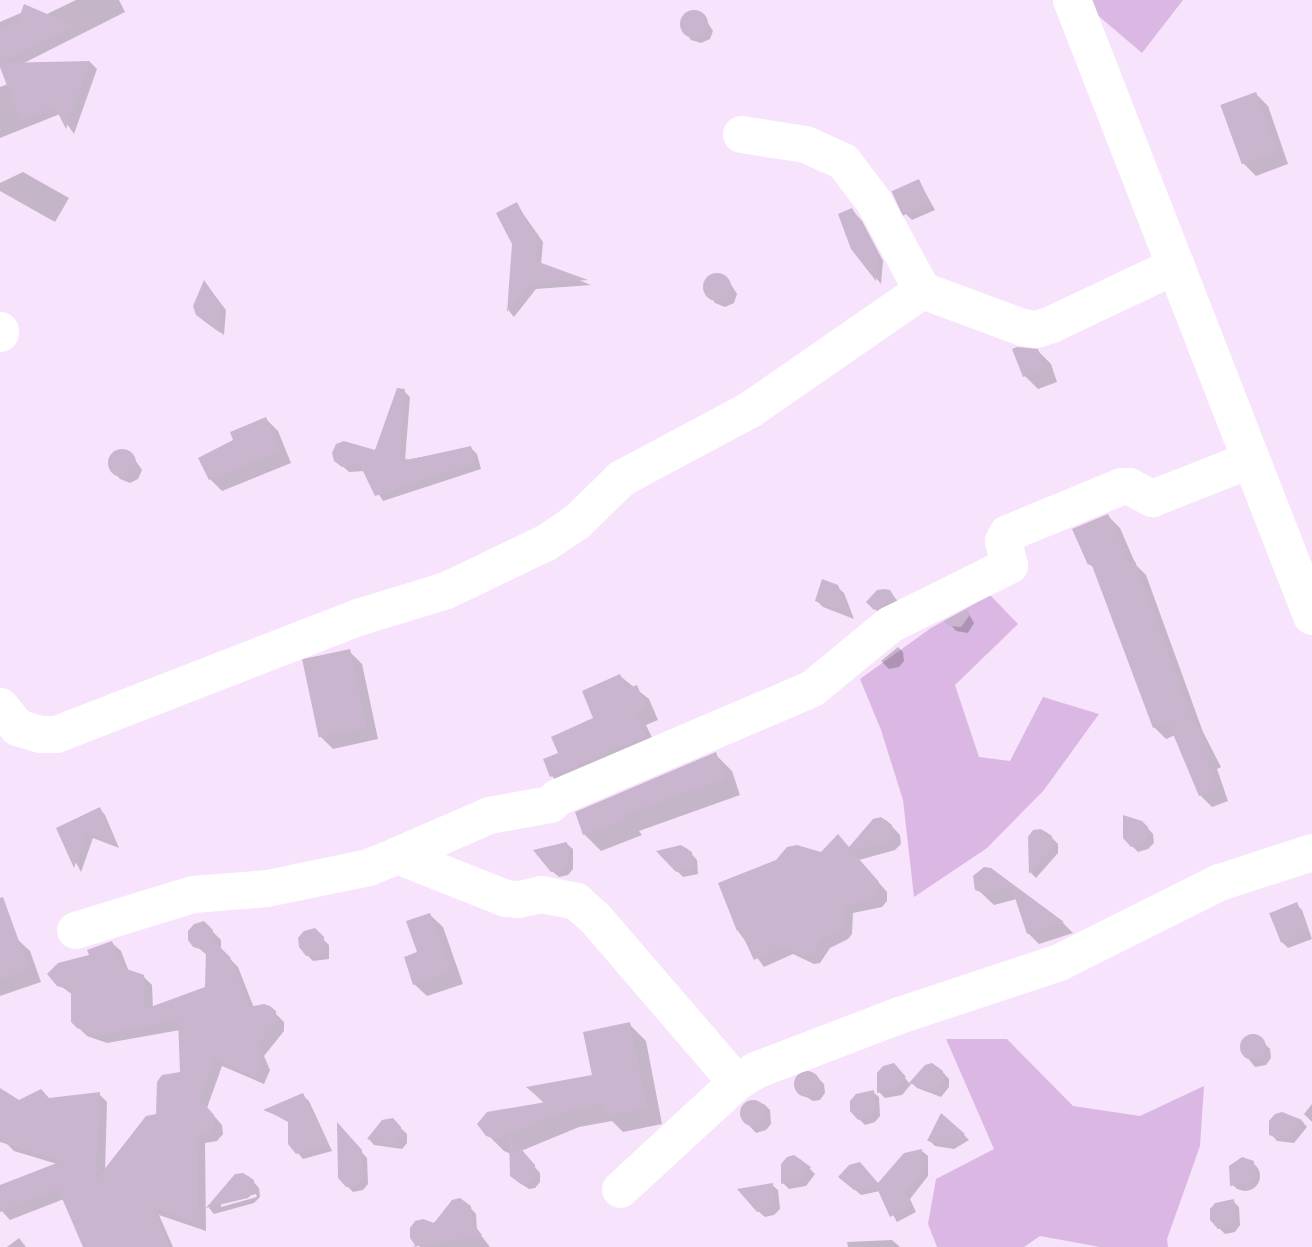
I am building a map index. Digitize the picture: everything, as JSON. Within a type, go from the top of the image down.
[{"type":"street","points":[[1072,0],[1312,617]]},
{"type":"street","points":[[741,134],[805,144],[843,161],[874,202],[922,290],[1022,327],[1036,328],[1176,265]]},
{"type":"street","points":[[0,706],[17,727],[40,734],[56,734],[349,621],[446,590],[546,542],[576,522],[621,478],[750,409],[922,290]]},
{"type":"street","points":[[75,930],[193,894],[267,888],[368,867],[489,815],[550,804],[556,797],[812,688],[890,624],[1007,567],[1010,561],[1003,541],[1007,533],[1121,486],[1129,486],[1152,498],[1251,459]]},
{"type":"street","points":[[620,1189],[736,1082],[755,1070],[899,1015],[1059,962],[1219,882],[1312,852]]},
{"type":"street","points":[[397,855],[505,898],[518,899],[541,894],[576,901],[596,918],[736,1082]]},
{"type":"shaded area","points":[[1085,0],[1183,0],[1142,53],[1088,7]]},
{"type":"shaded area","points":[[990,595],[1018,624],[955,685],[979,757],[1010,761],[1043,697],[1099,714],[1044,790],[987,848],[914,897],[903,800],[881,730],[860,679],[931,628]]},
{"type":"shaded area","points":[[946,1039],[1007,1039],[1073,1106],[1140,1116],[1204,1086],[1200,1146],[1167,1239],[1168,1247],[1100,1247],[1040,1236],[1024,1247],[937,1247],[928,1224],[936,1179],[994,1149]]},
{"type":"building","points":[[24,4],[75,26],[0,63],[0,28],[18,21]]},
{"type":"building","points":[[694,10],[704,14],[708,24],[704,34],[694,38],[684,34],[680,24],[684,14]]},
{"type":"building","points":[[90,61],[66,129],[55,107],[20,120],[0,63]]},
{"type":"building","points":[[1256,92],[1278,151],[1242,164],[1220,105]]},
{"type":"building","points":[[919,179],[930,204],[903,216],[892,191]]},
{"type":"building","points":[[517,202],[531,230],[538,234],[536,261],[588,280],[530,284],[507,312],[512,244],[496,213]]},
{"type":"building","points":[[852,208],[878,254],[876,281],[851,249],[838,214]]},
{"type":"building","points":[[717,273],[727,277],[731,287],[727,297],[717,301],[707,297],[703,287],[707,277]]},
{"type":"building","points":[[204,280],[220,303],[219,332],[196,315],[193,306]]},
{"type":"building","points":[[1012,349],[1038,349],[1045,369],[1023,377]]},
{"type":"building","points":[[397,388],[405,389],[400,457],[408,459],[399,462],[471,446],[476,463],[375,496],[360,465],[342,467],[334,461],[332,453],[336,444],[344,441],[375,450]]},
{"type":"building","points":[[266,417],[280,451],[209,480],[198,458],[233,440],[230,432]]},
{"type":"building","points":[[122,449],[132,453],[136,463],[132,473],[122,477],[112,473],[108,463],[112,453]]},
{"type":"building","points":[[1108,514],[1130,563],[1135,561],[1194,724],[1197,723],[1210,755],[1206,757],[1218,789],[1199,796],[1168,722],[1153,728],[1091,563],[1088,565],[1072,529]]},
{"type":"building","points":[[822,579],[838,585],[850,615],[815,601]]},
{"type":"building","points":[[877,590],[890,590],[895,598],[874,610],[866,602]]},
{"type":"building","points":[[968,609],[969,616],[961,627],[948,626],[944,621]]},
{"type":"building","points":[[350,649],[367,727],[319,737],[302,659]]},
{"type":"building","points":[[620,674],[626,689],[637,685],[647,708],[636,713],[646,736],[550,777],[543,759],[558,753],[551,737],[593,718],[582,691]]},
{"type":"building","points":[[716,752],[725,779],[624,814],[628,818],[583,835],[575,812]]},
{"type":"building","points":[[100,807],[115,844],[87,833],[74,868],[56,828]]},
{"type":"building","points":[[1123,815],[1142,821],[1148,827],[1148,837],[1142,844],[1131,847],[1123,838]]},
{"type":"building","points":[[881,817],[892,825],[893,835],[886,842],[852,851],[879,882],[879,892],[873,899],[845,905],[844,925],[840,931],[822,940],[811,955],[804,956],[783,946],[754,960],[740,930],[737,931],[718,883],[776,860],[787,847],[797,845],[821,852],[838,834],[849,847],[873,819]]},
{"type":"building","points":[[1041,829],[1052,836],[1053,847],[1029,874],[1028,837],[1033,830]]},
{"type":"building","points":[[567,842],[568,862],[562,870],[551,872],[533,850]]},
{"type":"building","points":[[681,845],[692,852],[693,868],[676,872],[656,851]]},
{"type":"building","points":[[984,867],[991,868],[1064,922],[1027,934],[1011,886],[989,895],[975,890],[973,876]]},
{"type":"building","points":[[3,897],[29,969],[0,979],[0,898]]},
{"type":"building","points":[[1297,902],[1309,932],[1281,943],[1269,913]]},
{"type":"building","points":[[430,913],[451,971],[413,985],[404,957],[417,952],[406,921]]},
{"type":"building","points":[[204,921],[213,930],[213,940],[230,957],[249,1007],[264,1004],[270,1006],[276,1011],[276,1022],[256,1046],[262,1061],[255,1077],[214,1059],[199,1098],[214,1115],[215,1125],[209,1133],[197,1135],[199,1224],[153,1208],[169,1247],[83,1247],[58,1189],[0,1212],[0,1185],[62,1161],[0,1142],[0,1088],[19,1100],[41,1089],[49,1098],[100,1092],[96,1180],[146,1116],[156,1114],[157,1082],[162,1075],[180,1072],[178,1020],[97,1036],[77,1028],[71,1022],[71,990],[57,986],[47,974],[58,963],[89,955],[87,950],[112,941],[124,968],[144,975],[145,1009],[205,987],[206,951],[193,947],[188,940],[188,931],[194,924]]},
{"type":"building","points":[[315,928],[324,937],[324,953],[306,956],[299,947],[298,938],[304,931]]},
{"type":"building","points":[[630,1022],[647,1108],[605,1116],[602,1104],[563,1112],[496,1139],[486,1136],[477,1124],[487,1112],[546,1102],[526,1087],[592,1075],[583,1032]]},
{"type":"building","points":[[1253,1034],[1262,1038],[1266,1047],[1262,1056],[1253,1060],[1244,1056],[1240,1047],[1244,1038]]},
{"type":"building","points":[[894,1063],[906,1077],[896,1089],[877,1093],[877,1073],[883,1066]]},
{"type":"building","points":[[932,1063],[943,1071],[944,1081],[935,1092],[909,1083],[925,1065]]},
{"type":"building","points":[[807,1071],[816,1075],[820,1084],[816,1093],[807,1097],[798,1093],[794,1084],[798,1075]]},
{"type":"building","points":[[874,1090],[875,1110],[869,1117],[858,1120],[850,1111],[850,1101],[856,1094]]},
{"type":"building","points":[[303,1093],[328,1145],[296,1154],[288,1144],[288,1120],[263,1110]]},
{"type":"building","points":[[753,1100],[762,1104],[766,1113],[762,1122],[753,1126],[744,1122],[740,1113],[744,1104]]},
{"type":"building","points":[[1282,1112],[1302,1120],[1288,1138],[1280,1139],[1269,1135],[1269,1121],[1275,1114]]},
{"type":"building","points":[[941,1113],[965,1134],[947,1144],[927,1141]]},
{"type":"building","points":[[393,1118],[401,1127],[401,1136],[396,1144],[388,1145],[367,1139],[382,1120]]},
{"type":"building","points":[[337,1122],[362,1150],[363,1178],[357,1185],[346,1187],[338,1178]]},
{"type":"building","points":[[509,1135],[535,1165],[535,1175],[529,1183],[521,1184],[510,1176]]},
{"type":"building","points":[[922,1149],[923,1170],[905,1192],[912,1206],[890,1217],[876,1186],[854,1190],[838,1177],[849,1165],[860,1162],[878,1183],[904,1153]]},
{"type":"building","points":[[794,1155],[811,1167],[800,1180],[781,1184],[781,1164],[787,1157]]},
{"type":"building","points":[[1242,1157],[1254,1161],[1255,1175],[1248,1183],[1230,1186],[1229,1166]]},
{"type":"building","points":[[243,1173],[254,1180],[255,1191],[248,1198],[206,1208],[235,1174]]},
{"type":"building","points":[[773,1183],[774,1202],[768,1209],[757,1212],[737,1189]]},
{"type":"building","points":[[460,1198],[471,1206],[472,1222],[482,1235],[413,1247],[415,1245],[410,1238],[410,1228],[415,1221],[423,1219],[434,1223],[452,1200]]},
{"type":"building","points":[[1234,1199],[1235,1219],[1229,1226],[1218,1229],[1210,1220],[1210,1209],[1215,1203]]}]
